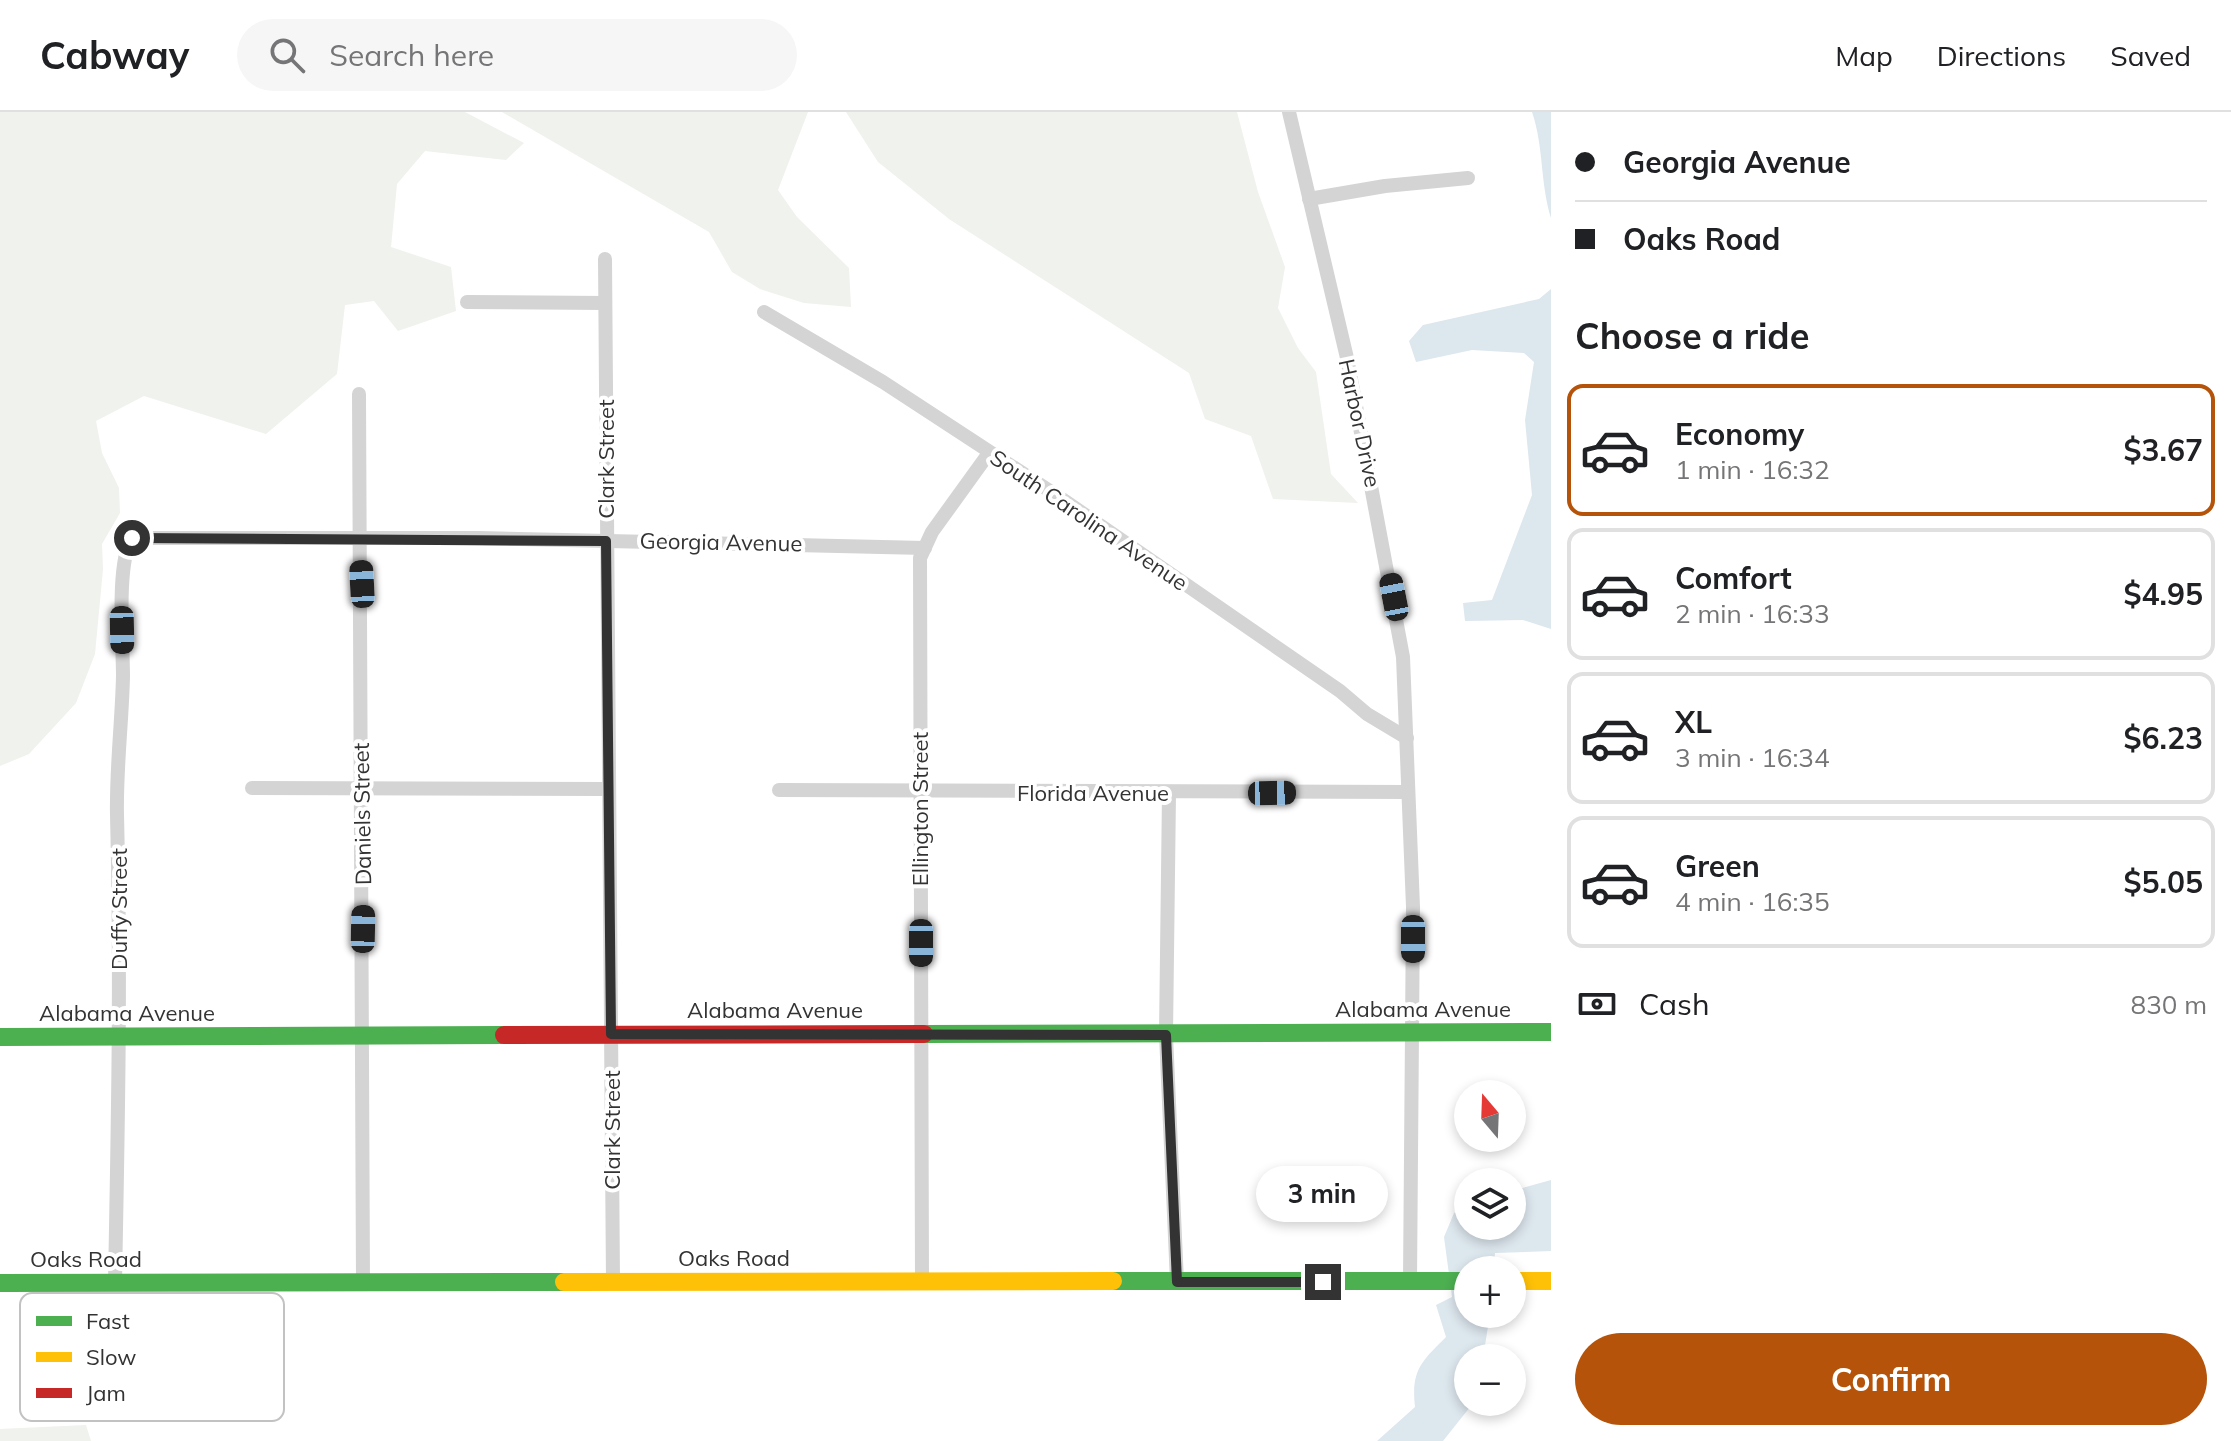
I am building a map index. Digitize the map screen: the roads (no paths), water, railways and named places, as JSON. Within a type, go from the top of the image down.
[{"type":"street","name":"Harbor Drive","points":[[1289,112],[1347,358],[1403,657],[1413,907],[1410,1281]]},
{"type":"street","points":[[1309,199],[1385,186],[1468,178]]},
{"type":"street","name":"Clark Street","points":[[605,259],[613,1282]]},
{"type":"street","points":[[467,302],[605,303]]},
{"type":"street","name":"South Carolina Avenue","points":[[764,312],[883,382],[1174,575],[1340,691],[1374,719],[1407,738]]},
{"type":"street","name":"Daniels Street","points":[[359,394],[363,1282]]},
{"type":"street","name":"Ellington Street","points":[[922,1282],[920,558],[989,453]]},
{"type":"street","name":"Georgia Avenue","points":[[132,538],[606,541],[925,548]]},
{"type":"street","name":"Duffy Street","points":[[115,1282],[121,866],[117,815],[123,591],[127,546],[132,538]]},
{"type":"street","points":[[252,788],[607,789]]},
{"type":"street","name":"Florida Avenue","points":[[779,790],[920,793],[1407,792]]},
{"type":"street","points":[[1169,793],[1166,1035],[1177,1282]]},
{"type":"street","name":"Alabama Avenue","points":[[0,1037],[1551,1032]]},
{"type":"street","name":"Oaks Road","points":[[0,1283],[1454,1281]]},
{"type":"street","points":[[1526,1281],[1551,1281]]}]
